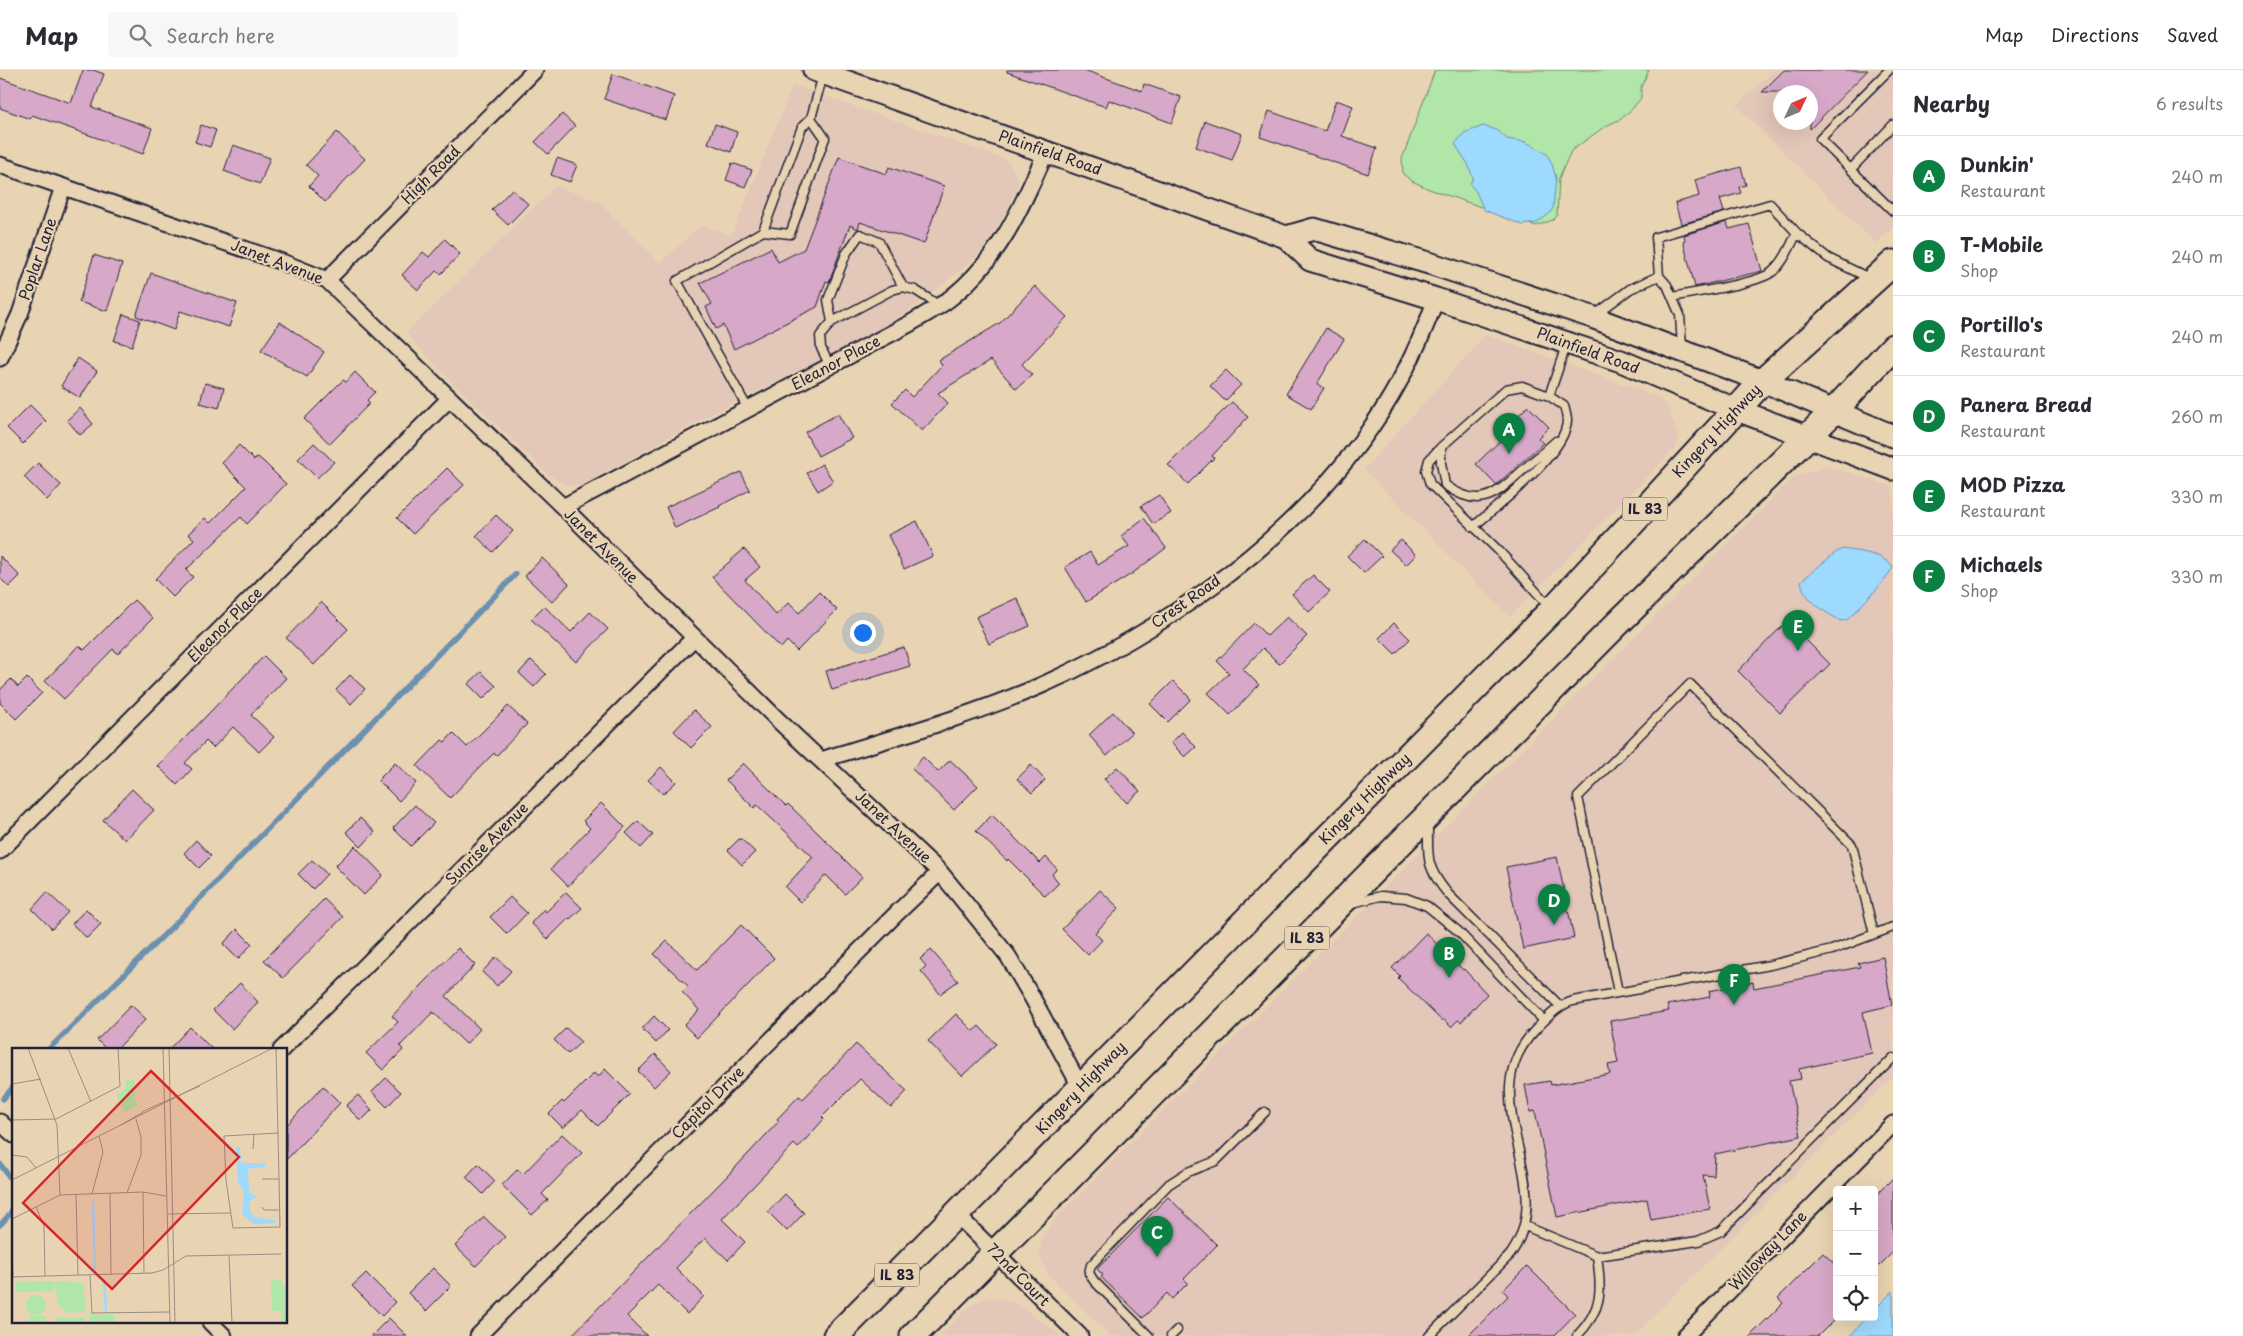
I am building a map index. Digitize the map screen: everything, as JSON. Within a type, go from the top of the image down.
[{"type":"highway","name":"Kingery Highway","points":[[836,1336],[1553,609],[1763,381],[1893,263]]},
{"type":"highway","points":[[1893,347],[1893,359]]},
{"type":"highway","name":"IL 83","points":[[913,1336],[1618,623],[1834,411],[1893,347]]},
{"type":"main road","name":"Plainfield Road","points":[[819,72],[1286,237],[1310,260],[1436,299],[1621,361],[1737,410],[1893,469]]},
{"type":"main road","points":[[1286,237],[1314,229],[1432,264],[1592,317],[1682,350],[1763,381],[1893,436]]},
{"type":"street","name":"High Road","points":[[327,280],[535,70]]},
{"type":"street","name":"Eleanor Place","points":[[563,507],[940,306],[979,272],[999,247],[1013,224],[1046,152]]},
{"type":"street","name":"Janet Avenue","points":[[0,166],[282,262],[327,280],[563,507],[694,638],[940,872],[1008,956],[1081,1088]]},
{"type":"street","name":"Poplar Lane","points":[[0,358],[20,314],[63,187]]},
{"type":"street","name":"Crest Road","points":[[821,760],[966,715],[1042,684],[1122,644],[1198,595],[1276,533],[1304,507],[1343,465],[1376,420],[1392,392],[1425,329],[1436,299]]},
{"type":"street","name":"Eleanor Place","points":[[0,851],[450,398]]},
{"type":"street","name":"Sunrise Avenue","points":[[283,1048],[694,638]]},
{"type":"street","name":"Capitol Drive","points":[[478,1336],[890,920],[940,872]]},
{"type":"street","points":[[0,1122],[12,1133]]},
{"type":"street","name":"Willoway Lane","points":[[1685,1336],[1893,1124]]},
{"type":"street","name":"72nd Court","points":[[957,1214],[1080,1336]]},
{"type":"street","points":[[212,1324],[224,1336]]},
{"type":"lane","points":[[1889,70],[1820,139],[1893,211]]},
{"type":"lane","points":[[764,231],[802,127],[811,118],[819,72]]},
{"type":"lane","points":[[748,409],[677,281],[764,231],[790,234],[825,138],[811,118]]},
{"type":"lane","points":[[1851,169],[1893,125]]},
{"type":"lane","points":[[1682,350],[1680,315],[1667,285],[1659,276],[1656,237],[1770,204],[1797,233],[1828,258],[1875,281]]},
{"type":"lane","points":[[1672,297],[1758,279],[1772,272],[1784,258],[1797,233]]},
{"type":"lane","points":[[832,322],[828,300],[846,254],[860,234],[879,242],[903,287]]},
{"type":"lane","points":[[1592,317],[1630,289],[1659,276]]},
{"type":"lane","points":[[830,366],[821,348],[820,336],[832,322],[892,290],[903,287],[915,290],[940,306]]},
{"type":"lane","points":[[1549,396],[1568,343]]},
{"type":"lane","points":[[1473,527],[1509,497],[1547,459],[1564,435],[1567,420],[1564,406],[1549,396],[1522,386],[1506,389],[1441,447],[1429,460],[1426,472],[1430,484],[1473,527],[1499,551],[1553,609]]},
{"type":"lane","points":[[1441,447],[1441,463],[1445,485],[1459,495],[1483,498],[1500,492],[1564,435]]},
{"type":"lane","points":[[1618,992],[1578,797],[1690,684],[1852,845],[1874,934]]},
{"type":"lane","points":[[1428,817],[1428,861],[1434,876],[1448,894],[1560,1006]]},
{"type":"lane","points":[[1340,905],[1381,896],[1406,898],[1428,906],[1458,931],[1544,1021]]},
{"type":"lane","points":[[1429,1336],[1510,1255],[1518,1243],[1525,1226],[1526,1192],[1514,1133],[1508,1088],[1515,1058],[1524,1043],[1560,1006],[1574,1001],[1618,992],[1770,965],[1832,950],[1893,927]]},
{"type":"lane","points":[[1525,1226],[1597,1256],[1698,1241],[1721,1231],[1893,1058]]},
{"type":"lane","points":[[1149,1336],[1094,1281],[1090,1273],[1091,1265],[1169,1184],[1188,1172],[1216,1161],[1265,1112]]},
{"type":"lane","points":[[1577,1336],[1593,1314],[1599,1300],[1601,1286],[1597,1256]]},
{"type":"lane","points":[[1171,1336],[1178,1330]]},
{"type":"shaded area","points":[[1774,70],[1893,70],[1893,227],[1876,244],[1737,106]]},
{"type":"shaded area","points":[[793,85],[1004,159],[1010,164],[1018,178],[1017,189],[996,231],[977,256],[889,325],[702,419],[580,486],[570,486],[550,476],[455,385],[406,333],[556,186],[599,202],[660,263],[701,225],[732,235]]},
{"type":"shaded area","points":[[1486,335],[1647,393],[1661,400],[1669,410],[1678,441],[1675,448],[1510,617],[1364,469]]},
{"type":"shaded area","points":[[1826,467],[1848,472],[1893,487],[1893,1077],[1633,1336],[1110,1336],[1047,1273],[1039,1253],[1043,1235],[1053,1221],[1795,476]]},
{"type":"shaded area","points":[[990,1297],[1014,1302],[1062,1336],[939,1336],[970,1306]]},
{"type":"green space","points":[[1435,70],[1649,70],[1641,87],[1641,98],[1632,109],[1621,119],[1604,127],[1571,151],[1559,178],[1557,216],[1553,220],[1536,226],[1429,189],[1412,181],[1403,174],[1402,159]]},
{"type":"water","points":[[1483,126],[1497,130],[1507,139],[1526,142],[1547,154],[1556,178],[1553,208],[1549,214],[1537,223],[1522,225],[1484,210],[1470,184],[1473,178],[1468,164],[1455,144],[1464,133]]},
{"type":"water","points":[[1843,549],[1877,556],[1884,559],[1893,568],[1877,589],[1847,620],[1841,621],[1816,605],[1806,594],[1801,581],[1835,553]]},
{"type":"water","points":[[1893,1291],[1893,1336],[1850,1336],[1863,1321],[1878,1321],[1878,1306]]},
{"type":"building","points":[[83,70],[93,70],[104,74],[92,107],[152,128],[143,154],[32,115],[30,119],[0,108],[0,78],[71,103]]},
{"type":"building","points":[[1007,70],[1084,70],[1142,91],[1144,84],[1181,97],[1172,123],[1109,100],[1106,107],[1007,72]]},
{"type":"building","points":[[1784,70],[1868,70],[1818,121],[1818,85],[1773,85],[1773,92],[1762,92]]},
{"type":"building","points":[[613,74],[674,96],[666,120],[604,99]]},
{"type":"building","points":[[1336,100],[1353,106],[1342,136],[1377,148],[1368,174],[1260,137],[1269,111],[1325,131]]},
{"type":"building","points":[[562,114],[575,126],[548,154],[535,142]]},
{"type":"building","points":[[1205,121],[1242,134],[1232,160],[1196,147]]},
{"type":"building","points":[[715,124],[737,132],[731,152],[708,143]]},
{"type":"building","points":[[201,125],[216,130],[210,147],[195,142]]},
{"type":"building","points":[[337,132],[365,159],[325,202],[309,186],[318,176],[306,165]]},
{"type":"building","points":[[233,145],[270,158],[260,184],[224,171]]},
{"type":"building","points":[[839,157],[886,174],[889,167],[944,186],[924,244],[860,222],[858,229],[850,225],[829,282],[826,281],[817,307],[734,349],[723,325],[716,329],[706,307],[712,304],[700,283],[771,248],[778,262],[804,249]]},
{"type":"building","points":[[557,158],[577,165],[570,182],[551,175]]},
{"type":"building","points":[[732,163],[752,170],[745,187],[726,180]]},
{"type":"building","points":[[1741,167],[1746,185],[1739,187],[1741,193],[1720,199],[1724,212],[1681,224],[1675,203],[1699,196],[1695,180]]},
{"type":"building","points":[[512,189],[528,204],[508,225],[492,210]]},
{"type":"building","points":[[1727,222],[1729,229],[1749,224],[1762,271],[1695,287],[1683,241],[1685,240],[1684,235]]},
{"type":"building","points":[[445,239],[460,254],[441,274],[436,271],[418,290],[402,275],[423,252],[429,257]]},
{"type":"building","points":[[94,255],[122,264],[107,311],[79,302]]},
{"type":"building","points":[[151,273],[237,303],[229,327],[180,311],[174,330],[136,316]]},
{"type":"building","points":[[1035,286],[1067,317],[1022,364],[1032,375],[1016,389],[991,360],[938,393],[948,403],[922,431],[892,403],[905,390],[912,397],[942,365],[939,360],[1000,323]]},
{"type":"building","points":[[123,314],[140,320],[132,346],[114,341]]},
{"type":"building","points":[[280,322],[324,352],[307,377],[261,350]]},
{"type":"building","points":[[1326,328],[1344,339],[1317,384],[1324,388],[1311,409],[1286,394]]},
{"type":"building","points":[[78,358],[97,371],[80,398],[61,386]]},
{"type":"building","points":[[1226,370],[1241,385],[1225,401],[1210,386]]},
{"type":"building","points":[[355,372],[375,392],[367,400],[370,403],[330,444],[304,419],[343,380],[346,382]]},
{"type":"building","points":[[205,383],[224,388],[219,408],[200,403]]},
{"type":"building","points":[[1232,402],[1248,417],[1212,456],[1214,458],[1188,484],[1168,465]]},
{"type":"building","points":[[30,405],[46,421],[23,444],[7,428]]},
{"type":"building","points":[[1528,406],[1549,427],[1538,438],[1543,443],[1496,485],[1476,464],[1505,436],[1501,432]]},
{"type":"building","points":[[80,408],[93,424],[80,435],[67,420]]},
{"type":"building","points":[[838,414],[852,438],[818,456],[805,432]]},
{"type":"building","points":[[314,443],[334,462],[317,478],[298,459]]},
{"type":"building","points":[[239,445],[254,460],[258,457],[286,484],[247,524],[241,517],[186,570],[193,577],[173,597],[155,579],[194,539],[188,534],[205,518],[210,523],[246,487],[222,463]]},
{"type":"building","points":[[38,463],[61,485],[47,500],[24,477]]},
{"type":"building","points":[[822,464],[833,481],[818,491],[807,473]]},
{"type":"building","points":[[447,468],[464,485],[413,534],[397,518]]},
{"type":"building","points":[[741,472],[750,490],[720,507],[675,528],[666,507]]},
{"type":"building","points":[[1159,495],[1171,513],[1153,524],[1141,506]]},
{"type":"building","points":[[496,515],[513,531],[493,552],[476,536]]},
{"type":"building","points":[[1144,518],[1166,548],[1133,573],[1086,602],[1065,567],[1090,552],[1098,565],[1129,546],[1121,536]]},
{"type":"building","points":[[917,521],[933,556],[904,569],[888,535]]},
{"type":"building","points":[[1365,539],[1382,556],[1364,573],[1347,556]]},
{"type":"building","points":[[1401,540],[1416,555],[1406,565],[1390,550]]},
{"type":"building","points":[[744,549],[760,567],[745,580],[776,615],[789,602],[799,613],[819,592],[837,610],[797,651],[787,641],[781,648],[712,577]]},
{"type":"building","points":[[0,556],[20,576],[9,587],[0,578]]},
{"type":"building","points":[[542,558],[569,584],[552,602],[525,576]]},
{"type":"building","points":[[1313,575],[1330,592],[1309,612],[1292,594]]},
{"type":"building","points":[[1017,598],[1030,626],[989,644],[976,617]]},
{"type":"building","points":[[134,600],[153,618],[118,654],[113,649],[64,699],[45,681],[79,645],[84,650]]},
{"type":"building","points":[[321,602],[348,629],[314,665],[286,638]]},
{"type":"building","points":[[544,606],[571,632],[590,612],[608,629],[576,662],[531,619]]},
{"type":"building","points":[[1287,617],[1307,636],[1279,664],[1263,648],[1243,669],[1259,685],[1230,715],[1208,693],[1229,673],[1217,661],[1254,623],[1267,636]]},
{"type":"building","points":[[1787,621],[1830,664],[1780,713],[1738,671]]},
{"type":"building","points":[[1394,623],[1410,639],[1395,654],[1379,638]]},
{"type":"building","points":[[904,647],[910,666],[832,690],[826,671]]},
{"type":"building","points":[[264,656],[286,678],[251,715],[274,737],[259,752],[233,727],[213,748],[206,741],[185,763],[192,769],[177,785],[158,766]]},
{"type":"building","points":[[531,660],[546,674],[534,687],[519,673]]},
{"type":"building","points":[[481,672],[496,686],[483,699],[468,684]]},
{"type":"building","points":[[350,675],[365,689],[351,704],[336,690]]},
{"type":"building","points":[[27,678],[42,693],[16,719],[0,703],[0,690],[11,679],[18,687]]},
{"type":"building","points":[[1173,681],[1191,699],[1168,722],[1150,704]]},
{"type":"building","points":[[508,706],[527,724],[496,756],[494,753],[450,798],[417,766],[442,740],[445,742],[453,733],[467,747]]},
{"type":"building","points":[[694,710],[712,727],[691,748],[674,731]]},
{"type":"building","points":[[1113,712],[1132,733],[1107,756],[1089,735]]},
{"type":"building","points":[[1182,732],[1196,747],[1185,757],[1171,743]]},
{"type":"building","points":[[923,757],[938,772],[950,760],[978,786],[954,810],[912,769]]},
{"type":"building","points":[[395,763],[416,783],[399,801],[378,780]]},
{"type":"building","points":[[743,763],[786,806],[788,804],[862,877],[845,894],[826,875],[800,902],[785,887],[813,857],[757,805],[754,808],[726,780]]},
{"type":"building","points":[[1031,765],[1045,780],[1032,793],[1017,779]]},
{"type":"building","points":[[661,767],[676,782],[663,794],[648,780]]},
{"type":"building","points":[[1117,767],[1140,791],[1127,803],[1104,779]]},
{"type":"building","points":[[132,789],[154,810],[125,840],[103,820]]},
{"type":"building","points":[[601,803],[625,827],[568,886],[551,869],[590,828],[583,821]]},
{"type":"building","points":[[415,805],[434,823],[411,846],[393,828]]},
{"type":"building","points":[[992,815],[1040,863],[1046,857],[1057,869],[1052,874],[1059,883],[1045,896],[1008,859],[1007,861],[976,831]]},
{"type":"building","points":[[360,818],[375,832],[361,847],[346,832]]},
{"type":"building","points":[[638,821],[653,835],[641,848],[626,833]]},
{"type":"building","points":[[740,838],[755,852],[742,865],[728,850]]},
{"type":"building","points":[[196,840],[211,856],[199,868],[184,853]]},
{"type":"building","points":[[355,846],[383,875],[364,895],[335,866]]},
{"type":"building","points":[[1557,857],[1574,938],[1523,949],[1506,867]]},
{"type":"building","points":[[312,860],[327,874],[313,889],[298,874]]},
{"type":"building","points":[[1100,890],[1119,908],[1095,933],[1102,940],[1088,955],[1062,929]]},
{"type":"building","points":[[47,892],[68,912],[52,929],[32,909]]},
{"type":"building","points":[[566,892],[582,908],[548,939],[531,923],[544,909],[546,912]]},
{"type":"building","points":[[510,897],[527,913],[507,934],[490,917]]},
{"type":"building","points":[[324,899],[343,917],[283,978],[264,960]]},
{"type":"building","points":[[86,909],[101,924],[87,938],[72,924]]},
{"type":"building","points":[[741,925],[774,958],[697,1038],[684,1025],[699,1010],[682,992],[688,986],[654,954],[667,941],[697,970]]},
{"type":"building","points":[[237,929],[252,944],[238,959],[223,944]]},
{"type":"building","points":[[1426,933],[1487,994],[1461,1022],[1458,1020],[1451,1027],[1443,1019],[1442,1021],[1398,978],[1400,976],[1392,968]]},
{"type":"building","points":[[458,948],[475,965],[446,996],[480,1029],[466,1044],[433,1012],[400,1046],[403,1050],[383,1070],[366,1053],[398,1022],[392,1016]]},
{"type":"building","points":[[931,950],[958,981],[940,994],[921,971],[926,966],[920,959]]},
{"type":"building","points":[[496,957],[511,971],[497,986],[482,972]]},
{"type":"building","points":[[1883,957],[1892,1005],[1863,1012],[1872,1053],[1799,1069],[1801,1079],[1789,1081],[1801,1136],[1715,1154],[1714,1176],[1703,1175],[1710,1209],[1651,1220],[1647,1199],[1557,1217],[1535,1111],[1530,1112],[1525,1085],[1550,1081],[1551,1085],[1610,1074],[1608,1065],[1618,1063],[1610,1021],[1669,1011],[1667,1005],[1710,997],[1709,991],[1753,982],[1754,988],[1860,967],[1858,963]]},
{"type":"building","points":[[240,983],[258,1002],[232,1029],[213,1010]]},
{"type":"building","points":[[131,1005],[146,1019],[118,1048],[105,1048],[97,1040]]},
{"type":"building","points":[[956,1014],[973,1031],[979,1026],[996,1044],[962,1076],[928,1041]]},
{"type":"building","points":[[654,1016],[668,1030],[656,1043],[642,1029]]},
{"type":"building","points":[[190,1027],[211,1048],[170,1048]]},
{"type":"building","points":[[566,1028],[581,1042],[568,1054],[554,1040]]},
{"type":"building","points":[[856,1044],[907,1091],[891,1108],[860,1079],[822,1117],[824,1119],[798,1148],[794,1144],[722,1219],[745,1242],[728,1260],[705,1238],[676,1268],[704,1296],[687,1314],[658,1285],[627,1316],[647,1336],[571,1336],[734,1169],[779,1121],[777,1119],[799,1096],[803,1099]]},
{"type":"building","points":[[655,1054],[671,1071],[654,1087],[638,1071]]},
{"type":"building","points":[[605,1069],[630,1094],[598,1126],[582,1110],[563,1128],[549,1114],[562,1101],[564,1103],[594,1073],[598,1077]]},
{"type":"building","points":[[386,1078],[401,1092],[387,1107],[372,1092]]},
{"type":"building","points":[[323,1086],[340,1103],[288,1158],[288,1124]]},
{"type":"building","points":[[358,1095],[372,1110],[361,1121],[346,1106]]},
{"type":"building","points":[[562,1134],[582,1153],[542,1194],[548,1200],[532,1215],[502,1185],[518,1169],[523,1174]]},
{"type":"building","points":[[478,1164],[495,1181],[483,1194],[466,1177]]},
{"type":"building","points":[[1893,1178],[1893,1252],[1878,1267],[1878,1231],[1878,1193]]},
{"type":"building","points":[[785,1194],[804,1213],[787,1231],[768,1212]]},
{"type":"building","points":[[1168,1197],[1217,1245],[1184,1279],[1188,1283],[1172,1299],[1167,1293],[1143,1318],[1101,1277],[1103,1275],[1097,1269]]},
{"type":"building","points":[[484,1217],[505,1237],[476,1266],[455,1246]]},
{"type":"building","points":[[1823,1253],[1833,1262],[1833,1321],[1818,1336],[1750,1336],[1783,1303],[1778,1298]]},
{"type":"building","points":[[1527,1266],[1575,1314],[1554,1336],[1468,1336],[1508,1296],[1503,1290]]},
{"type":"building","points":[[433,1268],[451,1286],[426,1311],[408,1293]]},
{"type":"building","points":[[366,1273],[395,1302],[382,1316],[352,1286]]},
{"type":"building","points":[[389,1318],[407,1336],[371,1336]]},
{"type":"waterway","points":[[50,1048],[176,923],[516,574]]},
{"type":"waterway","points":[[3,1099],[12,1088]]},
{"type":"waterway","points":[[0,1164],[12,1180]]},
{"type":"waterway","points":[[0,1225],[12,1210]]},
{"type":"place","name":"Dunkin'","points":[[1509,454]]},
{"type":"place","name":"MOD Pizza","points":[[1798,651]]},
{"type":"place","name":"Panera Bread","points":[[1554,925]]},
{"type":"place","name":"T-Mobile","points":[[1449,978]]},
{"type":"place","name":"Michaels","points":[[1734,1005]]},
{"type":"place","name":"Portillo's","points":[[1157,1257]]}]
